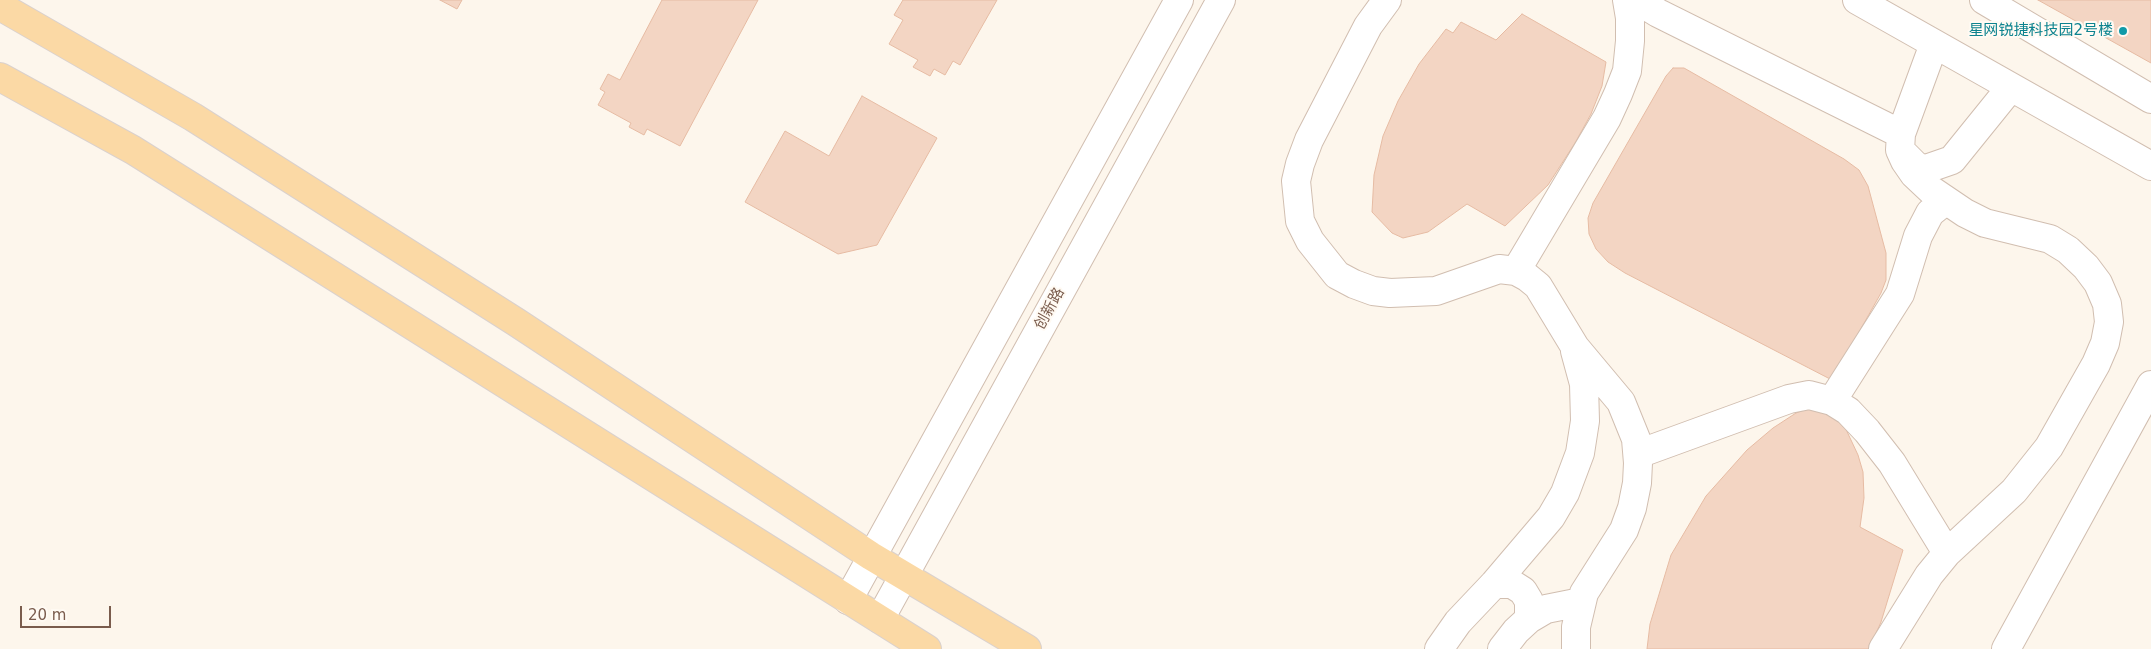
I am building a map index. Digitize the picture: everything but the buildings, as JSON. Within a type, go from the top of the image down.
[{"type":"main road","points":[[11,7],[193,116],[516,322],[871,556],[1027,649]]},
{"type":"main road","points":[[0,77],[133,150],[927,649]]},
{"type":"street","points":[[848,600],[1179,0]]},
{"type":"street","name":"创新路","points":[[880,619],[1221,0]]},
{"type":"street","points":[[1387,0],[1368,26],[1326,106],[1300,164],[1296,181],[1300,221],[1310,242],[1337,275],[1354,284],[1390,294],[1436,292],[1499,269],[1516,271],[1538,286],[1574,347],[1621,402],[1636,439],[1638,454],[1637,483],[1632,508],[1624,530],[1584,593],[1576,628],[1576,649]]},
{"type":"street","points":[[1627,0],[1630,18],[1627,71]]},
{"type":"street","points":[[1857,0],[2151,166]]},
{"type":"street","points":[[1984,0],[2151,99]]},
{"type":"street","points":[[1516,271],[1607,118],[1654,4],[1901,142],[1916,167],[1926,169],[1952,160],[2010,87]]},
{"type":"street","points":[[1883,649],[1929,575],[1947,553],[2014,491],[2049,447],[2096,364],[2105,343],[2109,322],[2108,304],[2098,283],[2086,267],[2068,250],[2050,238],[1985,223],[1946,201],[1914,174],[1901,142],[1934,44]]},
{"type":"street","points":[[1832,401],[1900,294],[1918,236],[1930,213],[1946,201]]},
{"type":"street","points":[[1439,649],[1458,622],[1494,584],[1550,517],[1565,493],[1580,453],[1585,420],[1584,393],[1574,347]]},
{"type":"street","points":[[2006,649],[2151,385]]},
{"type":"street","points":[[1638,454],[1788,399],[1809,395],[1832,401],[1848,411],[1861,424],[1892,463],[1947,553]]},
{"type":"street","points":[[1494,584],[1512,584],[1523,590],[1529,601],[1529,618]]},
{"type":"street","points":[[1502,649],[1529,618],[1546,609],[1581,602]]},
{"type":"place","name":"星网锐捷科技园2号楼","points":[[2123,31]]}]
